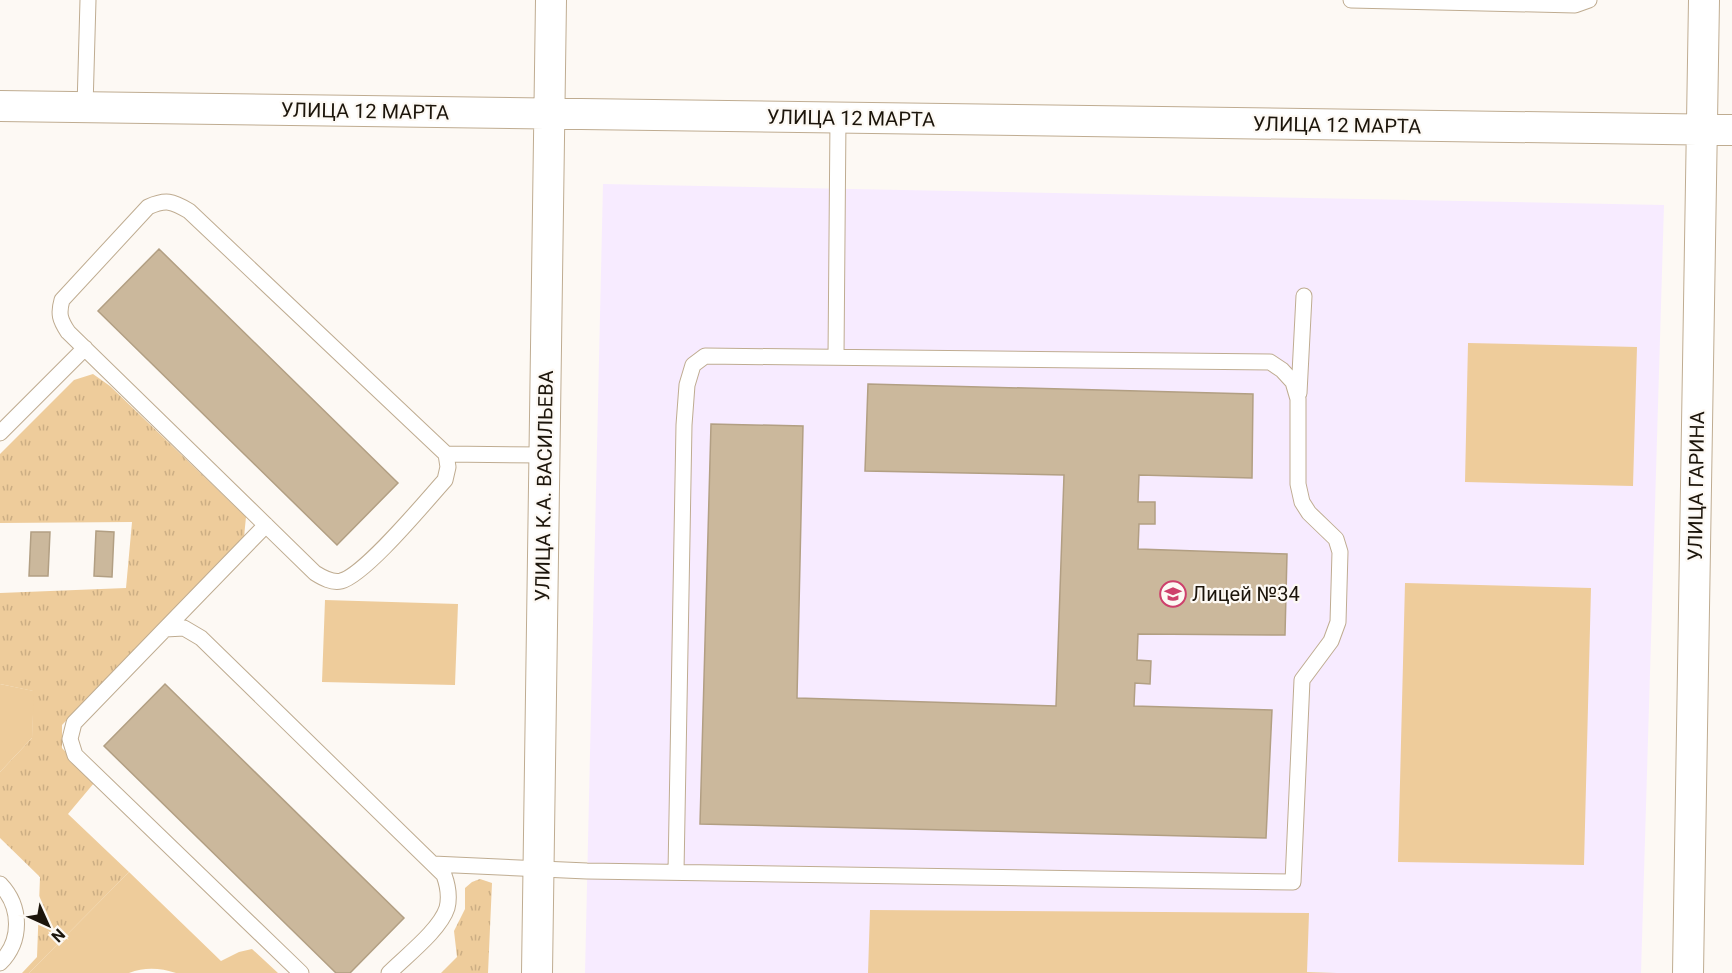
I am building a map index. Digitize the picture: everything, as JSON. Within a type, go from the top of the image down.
[{"type":"street","name":"УЛИЦА К.А. ВАСИЛЬЕВА","points":[[537,973],[551,0]]},
{"type":"street","name":"УЛИЦА ГАРИНА","points":[[1688,973],[1704,0]]},
{"type":"street","name":"УЛИЦА 12 МАРТА","points":[[0,106],[1732,130]]},
{"type":"lane","points":[[85,107],[88,0]]},
{"type":"lane","points":[[1352,0],[1575,5],[1589,0]]},
{"type":"lane","points":[[836,357],[838,118]]},
{"type":"lane","points":[[160,202],[174,202],[189,211],[446,454],[448,467],[445,480],[369,562],[353,575],[340,581],[327,580],[315,573],[85,348],[60,321],[59,310],[63,300],[148,207],[160,202]]},
{"type":"lane","points":[[433,864],[538,870],[1293,882],[1302,680],[1331,641],[1338,622],[1340,552],[1336,538],[1309,513],[1302,502],[1298,484],[1298,399],[1304,296]]},
{"type":"lane","points":[[0,433],[85,348]]},
{"type":"lane","points":[[676,872],[684,425],[687,385],[693,365],[705,356],[1269,362],[1282,370],[1293,382],[1298,399]]},
{"type":"lane","points":[[446,454],[544,455]]},
{"type":"lane","points":[[266,525],[74,723],[69,739],[75,755],[301,973]]},
{"type":"lane","points":[[165,628],[184,628],[201,638],[444,875],[449,891],[446,909],[437,925],[389,973]]},
{"type":"lane","points":[[0,884],[6,890],[15,908],[17,931],[0,963]]},
{"type":"shaded area","points":[[603,184],[1664,205],[1641,973],[585,973]]},
{"type":"green space","points":[[1468,343],[1637,347],[1633,486],[1465,482]]},
{"type":"green space","points":[[93,374],[110,386],[246,517],[244,537],[62,725],[62,748],[94,783],[68,814],[129,872],[29,973],[22,973],[37,957],[40,877],[0,838],[0,772],[32,738],[33,691],[0,684],[0,593],[126,588],[132,522],[0,523],[0,454],[74,380]]},
{"type":"green space","points":[[1405,583],[1591,588],[1584,865],[1398,862]]},
{"type":"green space","points":[[325,600],[458,604],[455,685],[322,682]]},
{"type":"green space","points":[[0,684],[34,691],[32,738],[0,772]]},
{"type":"green space","points":[[129,872],[221,961],[239,952],[252,949],[278,973],[176,973],[152,969],[129,973],[29,973]]},
{"type":"green space","points":[[480,879],[492,883],[488,973],[441,973],[457,957],[454,931],[465,909],[465,888]]},
{"type":"green space","points":[[870,910],[1309,913],[1307,972],[1337,973],[868,973]]},
{"type":"building","points":[[159,249],[398,483],[337,545],[98,311]]},
{"type":"building","name":"Лицей №34","points":[[868,384],[1253,394],[1252,478],[1139,475],[1138,502],[1155,502],[1155,524],[1139,524],[1138,549],[1287,554],[1285,635],[1138,634],[1137,660],[1151,661],[1150,684],[1135,683],[1134,706],[1272,710],[1266,838],[700,824],[711,424],[803,426],[797,698],[1056,706],[1064,475],[865,471]]},
{"type":"building","points":[[96,531],[114,532],[112,577],[94,576]]},
{"type":"building","points":[[31,532],[50,532],[48,576],[29,576]]},
{"type":"building","points":[[165,684],[404,918],[350,973],[336,973],[104,746]]},
{"type":"place","name":"Лицей №34","points":[[1173,594]]}]
